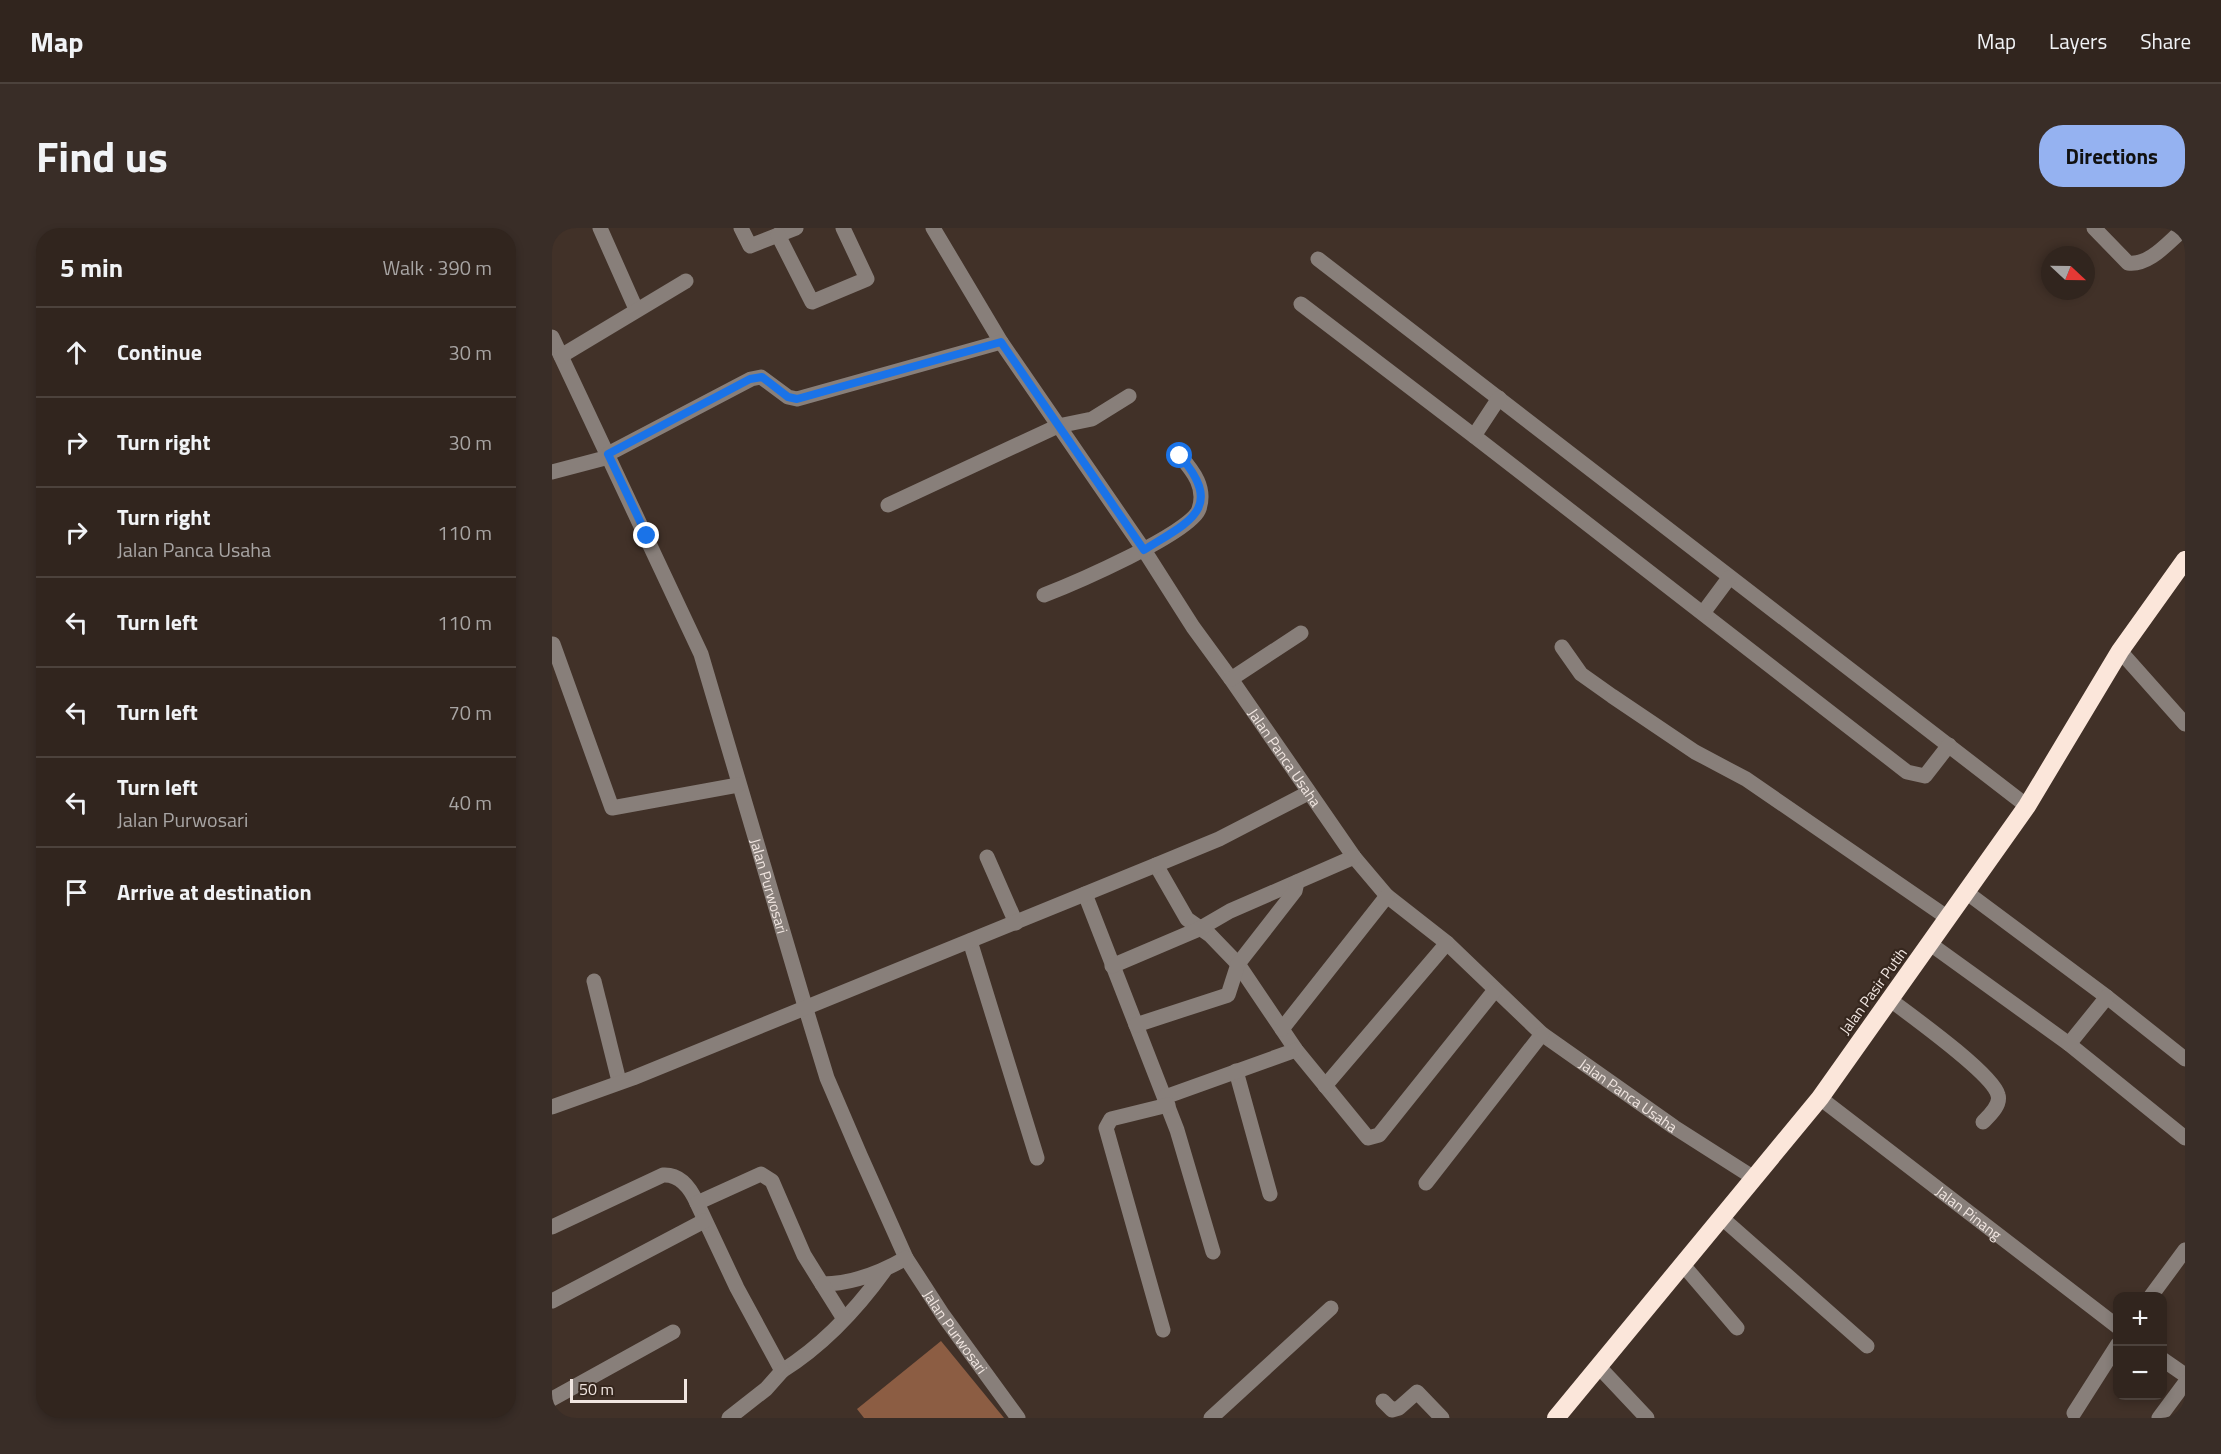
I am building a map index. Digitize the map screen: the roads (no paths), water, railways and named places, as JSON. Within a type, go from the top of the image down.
[{"type":"highway","name":"Jalan Pasir Putih","points":[[1556,1418],[1600,1368],[1820,1098],[2027,806],[2120,651],[2184,564]]},
{"type":"street","points":[[617,228],[601,231],[636,309]]},
{"type":"street","points":[[741,228],[750,246],[796,228]]},
{"type":"street","points":[[778,235],[812,302],[867,279],[843,228]]},
{"type":"street","name":"Jalan Panca Usaha","points":[[933,228],[1001,342],[1144,550],[1193,627],[1232,678],[1308,793],[1354,857],[1387,896],[1447,943],[1542,1034],[1674,1127],[1754,1178]]},
{"type":"street","points":[[2094,228],[2128,263],[2136,264],[2145,262],[2185,228]]},
{"type":"street","points":[[1318,259],[2027,806]]},
{"type":"street","points":[[561,356],[686,281]]},
{"type":"street","points":[[1301,304],[1907,772],[1925,776],[1948,745]]},
{"type":"street","name":"Jalan Purwosari","points":[[552,337],[701,654],[738,785],[827,1078],[906,1258],[943,1315],[1018,1418]]},
{"type":"street","points":[[552,472],[608,455],[750,379],[762,377],[788,397],[797,399],[1001,342]]},
{"type":"street","points":[[888,505],[1058,426],[1092,419],[1130,396]]},
{"type":"street","points":[[1474,436],[1499,398]]},
{"type":"street","points":[[1044,595],[1072,585],[1144,550],[1192,520],[1199,511],[1201,493],[1197,475],[1180,456]]},
{"type":"street","points":[[1703,613],[1729,578]]},
{"type":"street","points":[[1232,678],[1301,633]]},
{"type":"street","points":[[553,644],[612,808],[738,785]]},
{"type":"street","points":[[1562,647],[1581,674],[1612,696],[1695,752],[1738,774],[1948,918]]},
{"type":"street","points":[[2120,651],[2185,724]]},
{"type":"street","points":[[552,1107],[619,1081],[633,1078],[805,1006],[1156,866],[1218,839],[1308,793]]},
{"type":"street","points":[[987,857],[1016,923]]},
{"type":"street","points":[[1112,966],[1199,929],[1230,911],[1354,857]]},
{"type":"street","points":[[1156,866],[1187,919],[1210,935],[1238,964],[1296,1050],[1368,1138],[1375,1138],[1495,990]]},
{"type":"street","points":[[1136,1025],[1228,995],[1238,964],[1295,891],[1297,882]]},
{"type":"street","points":[[1966,892],[2107,997],[2185,1059]]},
{"type":"street","points":[[1085,894],[1166,1101],[1213,1252]]},
{"type":"street","points":[[1282,1029],[1387,896]]},
{"type":"street","points":[[1256,900],[1271,923]]},
{"type":"street","points":[[970,941],[1037,1158]]},
{"type":"street","points":[[1325,1086],[1447,943]]},
{"type":"street","points":[[1929,943],[2069,1044],[2185,1138]]},
{"type":"street","points":[[594,981],[619,1081]]},
{"type":"street","points":[[2069,1044],[2107,997]]},
{"type":"street","points":[[1889,999],[1963,1055],[1994,1086],[1999,1096],[1998,1101],[1983,1122]]},
{"type":"street","points":[[1426,1184],[1542,1034]]},
{"type":"street","points":[[1163,1330],[1106,1128],[1111,1119],[1166,1101],[1236,1071],[1296,1050]]},
{"type":"street","points":[[1236,1071],[1270,1194]]},
{"type":"street","name":"Jalan Pinang","points":[[1820,1098],[2113,1323]]},
{"type":"street","points":[[697,1203],[761,1174],[767,1176],[772,1181],[804,1255],[844,1319]]},
{"type":"street","points":[[552,1227],[663,1175],[678,1177],[692,1192],[704,1221],[782,1371]]},
{"type":"street","points":[[1722,1218],[1867,1346]]},
{"type":"street","points":[[552,1301],[704,1221]]},
{"type":"street","points":[[2154,1292],[2185,1250]]},
{"type":"street","points":[[822,1284],[845,1282],[885,1270],[906,1258]]},
{"type":"street","points":[[1684,1266],[1737,1328]]},
{"type":"street","points":[[729,1418],[751,1403],[782,1371],[818,1344],[868,1293],[885,1270]]},
{"type":"street","points":[[1211,1418],[1331,1308]]},
{"type":"street","points":[[552,1399],[673,1332]]},
{"type":"street","points":[[2073,1413],[2117,1346]]},
{"type":"street","points":[[2167,1362],[2185,1375]]},
{"type":"street","points":[[1600,1368],[1647,1418]]},
{"type":"street","points":[[2159,1418],[2185,1383]]},
{"type":"street","points":[[1383,1401],[1392,1410],[1399,1408],[1417,1392],[1442,1418]]}]
